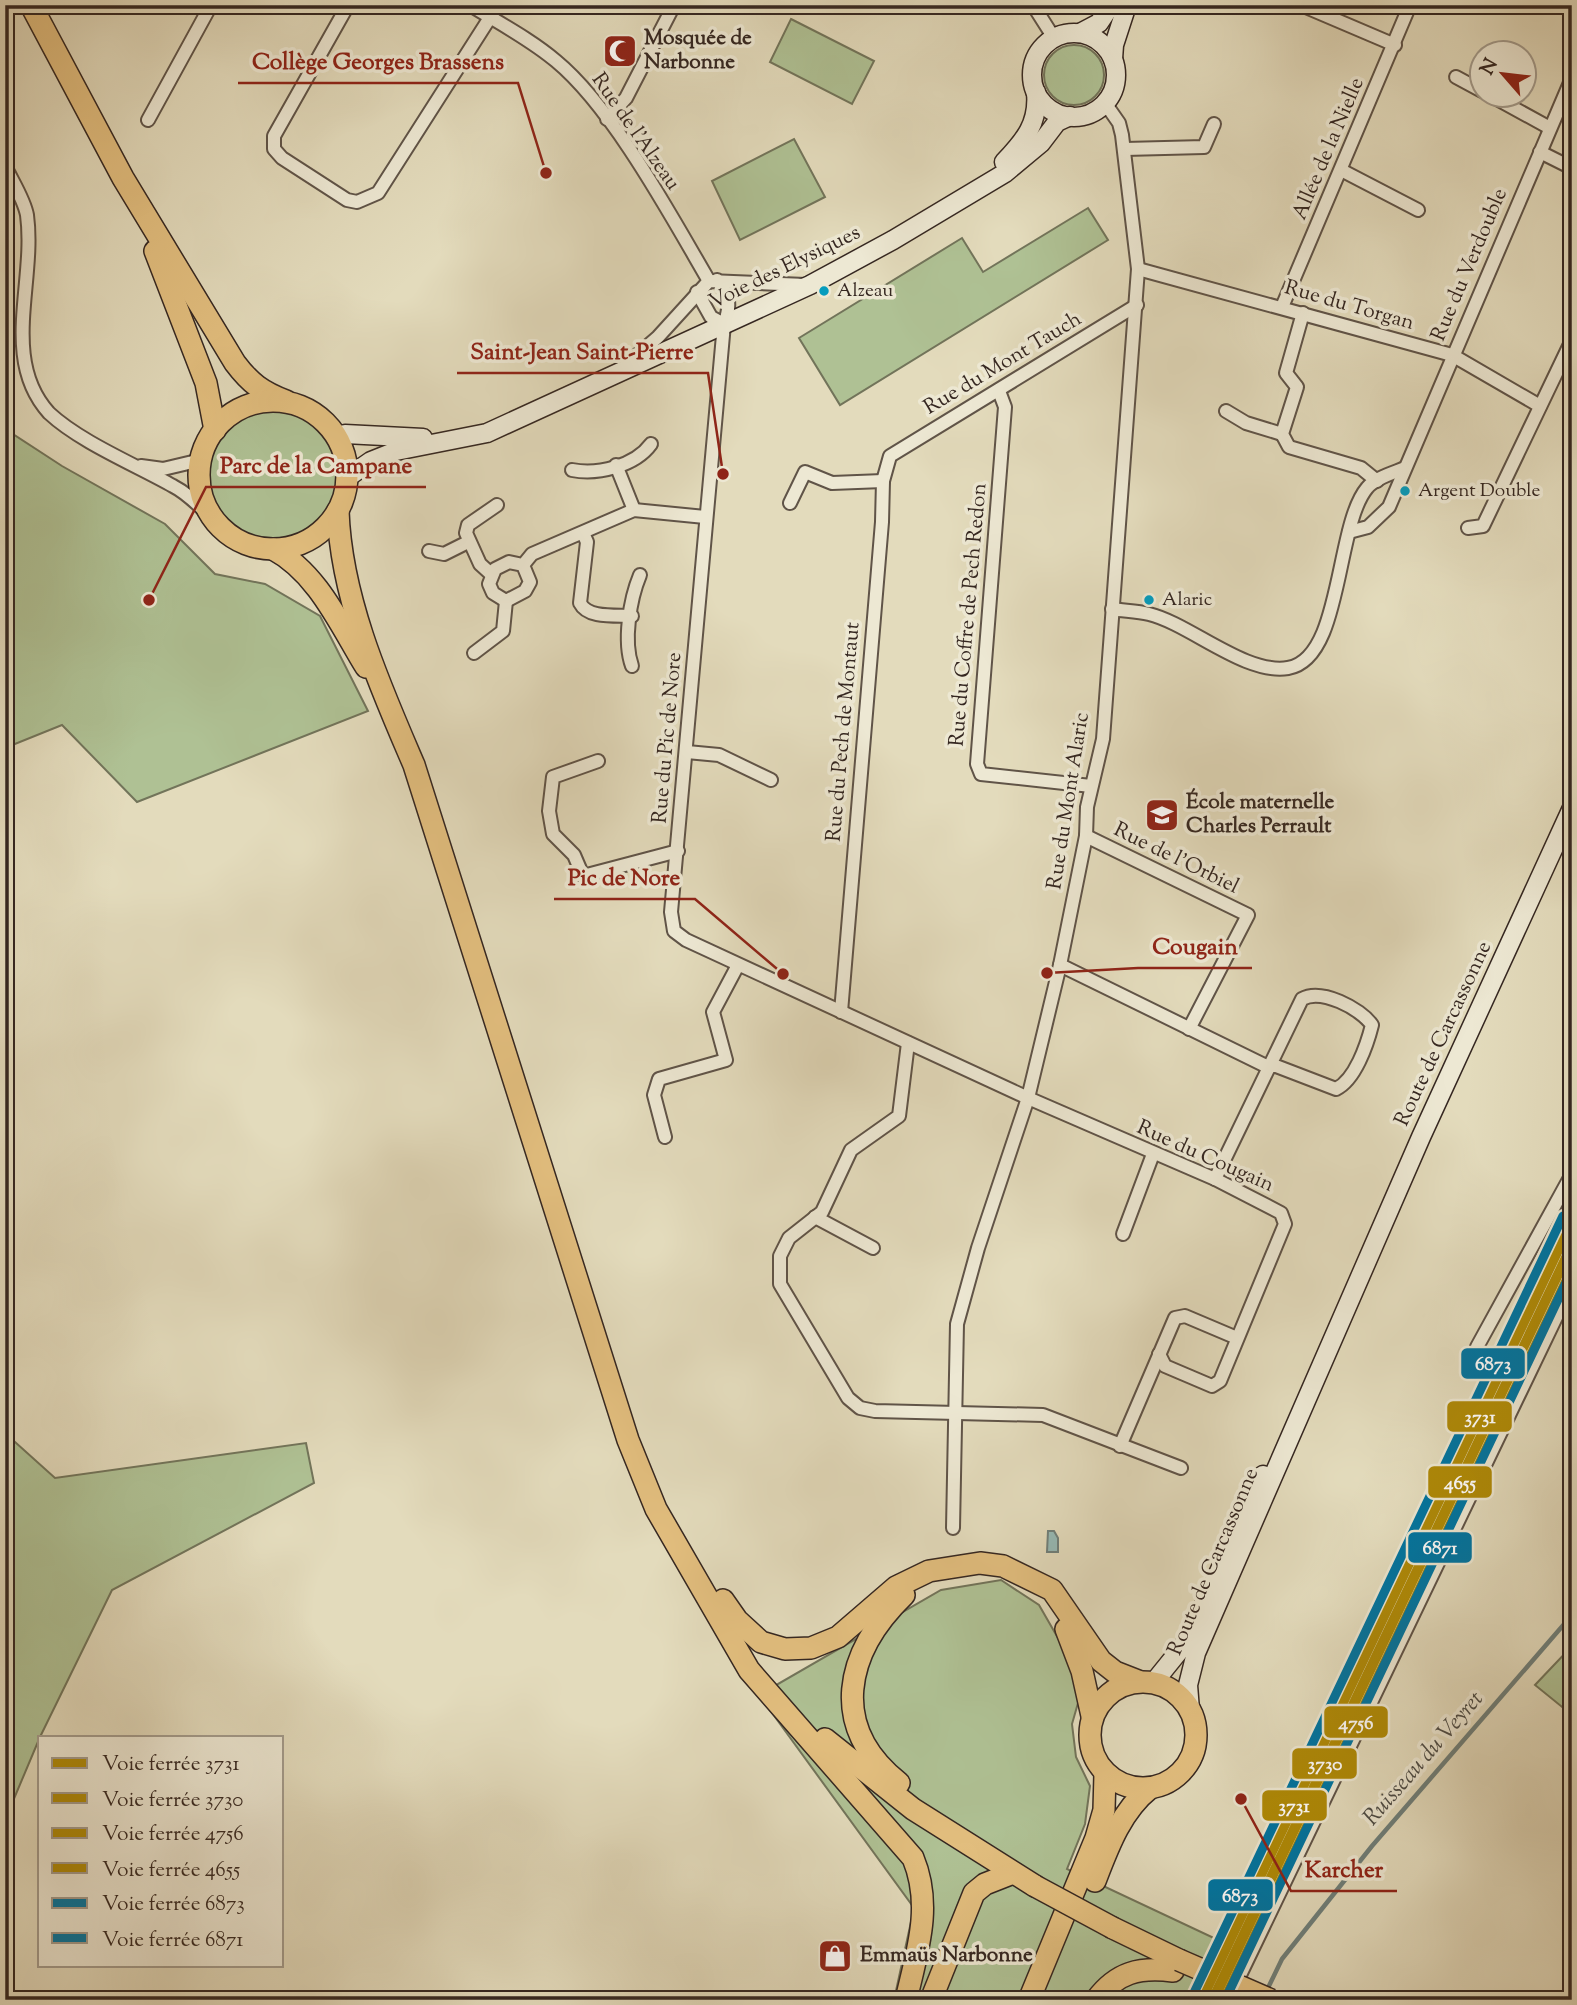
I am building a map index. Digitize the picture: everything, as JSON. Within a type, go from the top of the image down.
[{"type":"main road","points":[[31,5],[123,178],[242,373],[262,392],[315,413],[337,437],[345,456],[348,477],[338,511],[341,555],[347,583],[384,696],[414,765],[608,1383],[656,1509],[748,1670],[913,1858],[924,1890],[924,1909],[906,2000]]},
{"type":"main road","points":[[1111,5],[1099,23],[1080,33],[1054,38],[1041,48],[1033,66],[1036,92],[1050,109],[1070,117],[1088,114],[1105,103],[1116,81],[1114,45],[1127,5]]},
{"type":"main road","points":[[1080,33],[1103,44],[1113,58]]},
{"type":"main road","name":"Voie des Elysiques","points":[[978,188],[1028,134],[1037,108],[1036,92]]},
{"type":"main road","name":"Voie des Elysiques","points":[[348,477],[371,461],[396,451],[487,433],[619,370],[810,285],[978,188],[1028,155],[1057,122],[1070,117]]},
{"type":"main road","points":[[123,178],[193,348],[212,401],[215,430]]},
{"type":"main road","points":[[286,401],[263,401],[245,406],[215,430],[201,460],[200,488],[214,520],[241,542],[273,549],[295,546],[317,535],[338,511]]},
{"type":"main road","name":"Voie des Elysiques","points":[[337,437],[345,434],[451,439]]},
{"type":"main road","points":[[273,549],[301,567],[321,593],[384,696]]},
{"type":"main road","name":"Route de Carcassonne","points":[[1190,1710],[1188,1685],[1196,1653],[1358,1279],[1572,808]]},
{"type":"main road","name":"Route de Carcassonne","points":[[1146,1682],[1188,1640],[1250,1502],[1358,1279]]},
{"type":"main road","points":[[608,1383],[682,1534],[737,1620],[761,1642],[785,1649],[811,1648],[838,1637],[897,1587],[929,1571],[980,1563],[1003,1566],[1052,1590],[1065,1605],[1101,1661],[1115,1672],[1181,1697],[1190,1710],[1196,1734],[1188,1764],[1171,1779],[1150,1788],[1133,1801],[1044,2000]]},
{"type":"main road","points":[[929,1571],[893,1605],[862,1655],[852,1696],[856,1730],[865,1749],[886,1773],[1013,1873]]},
{"type":"main road","points":[[1037,1583],[1058,1614],[1074,1647],[1093,1716]]},
{"type":"main road","points":[[724,1624],[784,1698],[843,1755],[913,1809],[1035,1886],[1176,1966],[1247,2000]]},
{"type":"main road","points":[[1146,1682],[1110,1692],[1093,1716],[1089,1732],[1091,1749],[1105,1774],[1121,1784],[1150,1788]]},
{"type":"main road","points":[[1029,2000],[1096,1838],[1104,1810],[1105,1774]]},
{"type":"main road","points":[[932,2000],[974,1893],[985,1884],[1013,1873]]},
{"type":"main road","points":[[1024,2000],[1063,1921]]},
{"type":"main road","points":[[1096,2000],[1113,1980],[1135,1970],[1176,1966],[1271,2000]]},
{"type":"street","points":[[148,120],[211,5]]},
{"type":"street","points":[[348,5],[274,136],[274,149],[303,172],[357,202],[377,193],[498,5]]},
{"type":"street","name":"Rue de l'Alzeau","points":[[470,5],[557,62],[607,119],[713,280],[729,296],[729,310],[724,324]]},
{"type":"street","points":[[607,119],[626,98],[674,5]]},
{"type":"street","points":[[1033,5],[1054,38]]},
{"type":"street","points":[[1301,5],[1395,45]]},
{"type":"street","name":"Allée de la Nielle","points":[[1282,307],[1410,5]]},
{"type":"street","points":[[1456,77],[1468,84]]},
{"type":"street","name":"Rue du Verdouble","points":[[1349,532],[1368,527],[1389,507],[1572,78]]},
{"type":"street","name":"Rue du Mont Alaric","points":[[953,1528],[957,1324],[978,1248],[1028,1098],[1060,965],[1086,836],[1091,786],[1103,739],[1138,269],[1125,149],[1119,123],[1105,103]]},
{"type":"street","points":[[1514,108],[1550,128]]},
{"type":"street","points":[[1125,149],[1204,147],[1214,124]]},
{"type":"street","points":[[1540,152],[1572,168]]},
{"type":"street","points":[[5,166],[26,212],[28,258],[17,322],[18,360],[28,389],[49,414],[127,463],[173,486],[214,520]]},
{"type":"street","points":[[1341,170],[1418,210]]},
{"type":"street","name":"Rue du Torgan","points":[[1138,269],[1452,355],[1540,407]]},
{"type":"street","points":[[619,370],[658,338],[697,292],[713,280],[734,284],[810,285]]},
{"type":"street","points":[[697,292],[711,317],[724,324]]},
{"type":"street","name":"Rue du Mont Tauch","points":[[890,456],[1137,305]]},
{"type":"street","points":[[1282,434],[1297,387],[1286,373],[1303,313]]},
{"type":"street","name":"Rue du Pic de Nore","points":[[724,324],[671,912],[674,931],[685,940],[1028,1098]]},
{"type":"street","points":[[1468,528],[1483,526],[1572,340]]},
{"type":"street","name":"Rue du Coffre de Pech Redon","points":[[999,391],[1005,407],[977,764],[981,774],[1091,786]]},
{"type":"street","points":[[1226,411],[1246,423],[1282,434],[1289,447],[1361,468],[1377,481]]},
{"type":"street","points":[[572,470],[587,473],[642,457],[651,444]]},
{"type":"street","name":"Rue du Pech de Montaut","points":[[841,1012],[882,522],[883,481],[890,456]]},
{"type":"street","points":[[127,463],[163,469],[201,460]]},
{"type":"street","points":[[616,465],[634,510]]},
{"type":"street","points":[[1112,609],[1150,614],[1252,662],[1289,668],[1305,660],[1317,646],[1327,619],[1349,532],[1367,488],[1405,468]]},
{"type":"street","points":[[790,503],[805,472],[832,483],[883,481]]},
{"type":"street","points":[[491,575],[480,564],[468,542],[468,525],[489,514],[498,505]]},
{"type":"street","points":[[523,565],[532,554],[634,510],[705,517]]},
{"type":"street","points":[[583,533],[587,542],[580,603],[583,609],[589,613],[632,616]]},
{"type":"street","points":[[429,551],[444,554],[468,542]]},
{"type":"street","points":[[506,601],[493,593],[489,584],[491,575],[509,562],[523,565]]},
{"type":"street","points":[[506,601],[525,591],[530,582],[523,565]]},
{"type":"street","points":[[632,666],[628,653],[634,589],[640,575]]},
{"type":"street","points":[[474,653],[503,631],[506,601]]},
{"type":"street","points":[[687,752],[719,755],[771,780]]},
{"type":"street","points":[[598,761],[553,777],[549,811],[553,834],[574,855],[583,876],[678,851]]},
{"type":"street","name":"Rue de l'Orbiel","points":[[1086,836],[1248,915],[1189,1029]]},
{"type":"street","points":[[665,1137],[654,1095],[659,1079],[726,1060],[713,1012],[738,965]]},
{"type":"street","points":[[1060,965],[1189,1029],[1271,1065],[1336,1089],[1346,1084],[1372,1025],[1366,1016],[1321,995],[1311,994],[1302,999],[1271,1065],[1215,1179]]},
{"type":"street","points":[[908,1043],[899,1116],[850,1150],[822,1212],[789,1238],[780,1255],[780,1284],[848,1398],[860,1408],[875,1410],[1043,1415],[1181,1468]]},
{"type":"street","name":"Rue du Cougain","points":[[1028,1098],[1215,1179],[1281,1213],[1285,1224],[1220,1381],[1212,1386],[1165,1366],[1160,1354]]},
{"type":"street","points":[[1123,1234],[1153,1154]]},
{"type":"street","points":[[1477,1347],[1572,1174]]},
{"type":"street","points":[[815,1217],[873,1248]]},
{"type":"street","points":[[1228,2000],[1572,1284]]},
{"type":"street","points":[[1120,1446],[1175,1318],[1185,1316],[1237,1338]]},
{"type":"green space","points":[[791,19],[874,61],[852,104],[770,62]]},
{"type":"green space","points":[[1074,45],[1091,50],[1099,58],[1104,75],[1099,92],[1091,100],[1074,105],[1057,100],[1049,92],[1044,75],[1049,58],[1057,50]]},
{"type":"green space","points":[[794,139],[825,197],[740,240],[712,181]]},
{"type":"green space","points":[[1088,208],[1108,240],[840,405],[799,338],[962,238],[983,272]]},
{"type":"green space","points":[[5,410],[13,434],[62,466],[165,524],[215,574],[265,584],[320,616],[368,711],[137,802],[62,725],[5,748]]},
{"type":"green space","points":[[273,410],[298,415],[319,429],[333,450],[338,475],[333,500],[319,521],[298,535],[273,540],[248,535],[227,521],[213,500],[208,475],[213,450],[227,429],[248,415]]},
{"type":"green space","points":[[5,1433],[55,1478],[306,1443],[314,1483],[112,1590],[40,1736],[38,1736],[5,1820]]},
{"type":"green space","points":[[1001,1580],[1039,1605],[1066,1652],[1082,1689],[1072,1724],[1076,1757],[1090,1786],[1085,1824],[1067,1869],[1216,1939],[1187,2000],[894,2000],[914,1908],[759,1695],[941,1590]]},
{"type":"green space","points":[[1572,1646],[1572,1715],[1535,1685]]},
{"type":"water","points":[[1048,1531],[1054,1531],[1058,1538],[1058,1552],[1047,1552]]},
{"type":"waterway","name":"Ruisseau du Veyret","points":[[1267,1990],[1282,1959],[1372,1846],[1572,1615]]},
{"type":"rail line","name":"6873","points":[[1193,1995],[1563,1216]]},
{"type":"rail line","name":"3731","points":[[1202,2000],[1572,1222]]},
{"type":"rail line","name":"3730","points":[[1212,2000],[1572,1244]]},
{"type":"rail line","name":"4655","points":[[1214,2000],[1572,1246]]},
{"type":"rail line","name":"4756","points":[[1224,2000],[1572,1268]]},
{"type":"rail line","name":"6871","points":[[1225,2000],[1572,1270]]},
{"type":"place","name":"Mosquée de Narbonne","points":[[620,51]]},
{"type":"place","name":"Collège Georges Brassens","points":[[546,173]]},
{"type":"place","name":"Alzeau","points":[[824,291]]},
{"type":"place","name":"Saint-Jean Saint-Pierre","points":[[723,474]]},
{"type":"place","name":"Argent Double","points":[[1405,491]]},
{"type":"place","name":"Parc de la Campane","points":[[149,600]]},
{"type":"place","name":"Alaric","points":[[1149,600]]},
{"type":"place","name":"École maternelle Charles Perrault","points":[[1162,815]]},
{"type":"place","name":"Cougain","points":[[1047,973]]},
{"type":"place","name":"Pic de Nore","points":[[783,974]]},
{"type":"place","name":"Karcher","points":[[1241,1799]]},
{"type":"place","name":"Emmaüs Narbonne","points":[[835,1956]]}]
